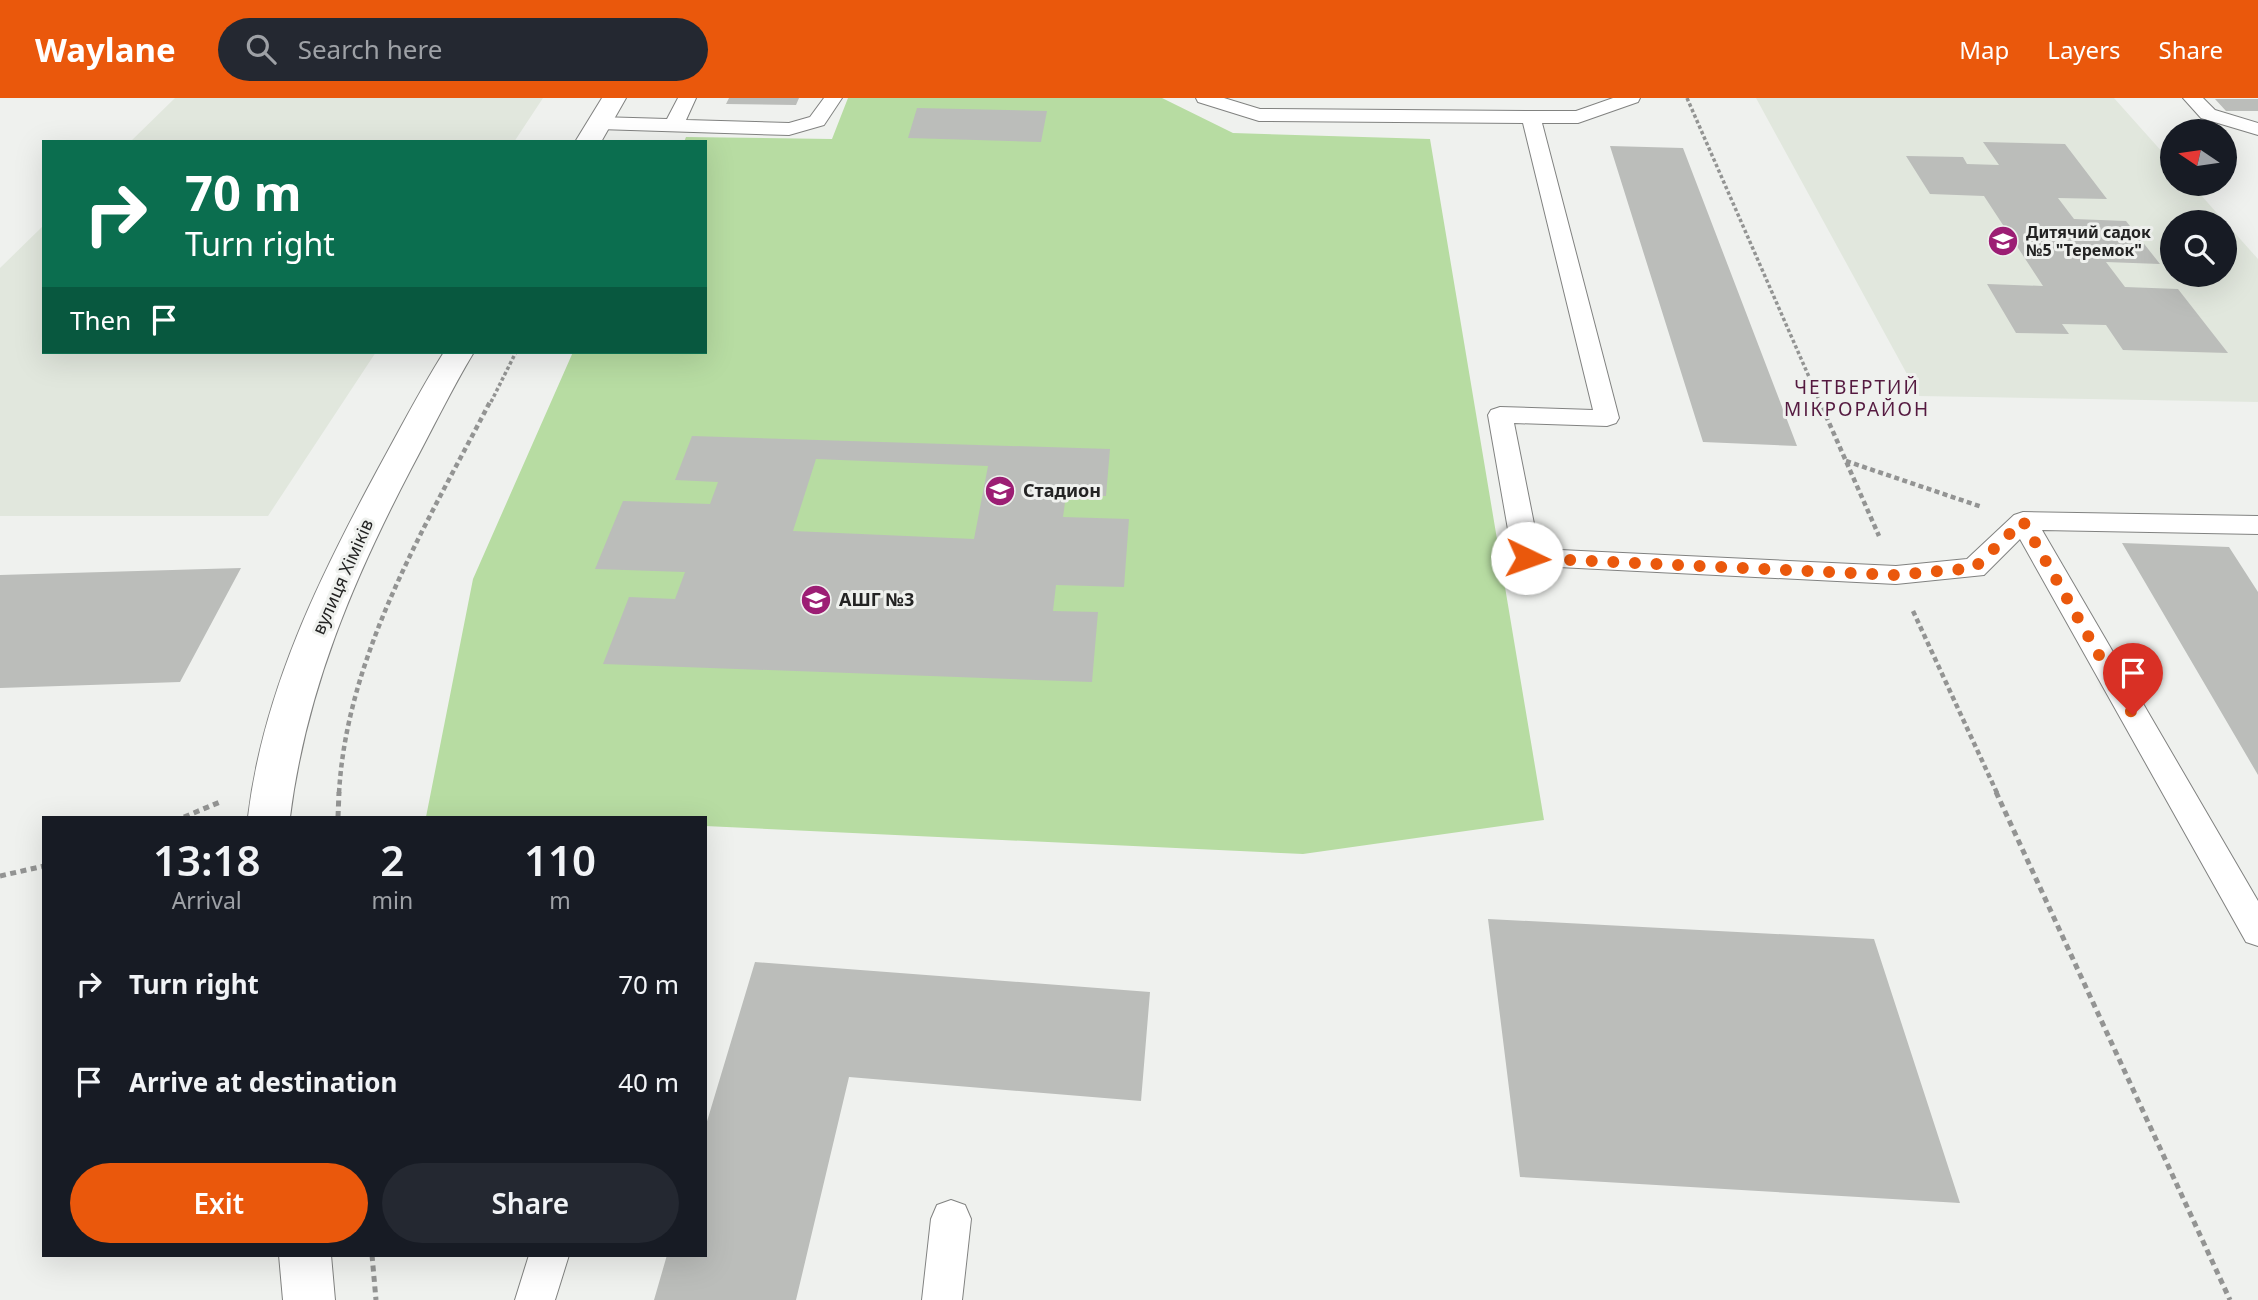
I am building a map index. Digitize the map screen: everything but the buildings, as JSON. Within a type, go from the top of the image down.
[{"type":"street","points":[[593,132],[614,98]]},
{"type":"street","name":"вулиця Хіміків","points":[[269,816],[273,781],[304,668],[349,554],[458,354]]},
{"type":"street","points":[[305,1257],[309,1300]]},
{"type":"lane","points":[[673,126],[687,98]]},
{"type":"lane","points":[[593,132],[673,126],[789,129],[810,126],[826,116],[833,98]]},
{"type":"lane","points":[[1205,98],[1259,115],[1396,107],[1531,117],[1578,117],[1632,98]]},
{"type":"lane","points":[[2192,98],[2208,114],[2258,129]]},
{"type":"lane","points":[[1531,117],[1608,418],[1500,415],[1527,558],[1896,575],[1974,568],[2023,521],[2258,525]]},
{"type":"lane","points":[[2023,521],[2258,932]]},
{"type":"lane","points":[[942,1300],[951,1219]]},
{"type":"lane","points":[[535,1300],[548,1257]]},
{"type":"path","points":[[1688,98],[1896,575],[2231,1300]]},
{"type":"path","points":[[338,816],[340,781],[354,704],[378,633],[411,556],[515,354]]},
{"type":"path","points":[[1846,461],[2023,521]]},
{"type":"path","points":[[0,876],[42,866]]},
{"type":"path","points":[[372,1257],[376,1300]]},
{"type":"shaded area","points":[[175,98],[543,98],[515,140],[132,140]]},
{"type":"shaded area","name":"Дитячий садок №5 \"Теремок\"","points":[[1756,98],[2114,98],[2160,150],[2160,196],[2202,196],[2214,210],[2160,210],[2160,287],[2237,287],[2237,235],[2258,259],[2258,402],[1919,396]]},
{"type":"shaded area","points":[[42,227],[42,354],[375,354],[268,516],[0,516],[0,268]]},
{"type":"green space","name":"Стадион","points":[[848,98],[1162,98],[1233,133],[1430,139],[1544,820],[1303,854],[707,826],[707,816],[426,816],[473,579],[572,354],[707,354],[707,140],[685,140],[686,137],[832,139]]},
{"type":"place","name":"Дитячий садок №5 \"Теремок\"","points":[[2003,241]]},
{"type":"place","name":"Стадион","points":[[1000,491]]},
{"type":"place","name":"АШГ №3","points":[[816,600]]},
{"type":"district","name":"ЧЕТВЕРТИЙ МІКРОРАЙОН","points":[[1857,398]]},
{"type":"route","points":[[1527,558],[1896,575],[1974,568],[2023,521],[2133,715]]}]
